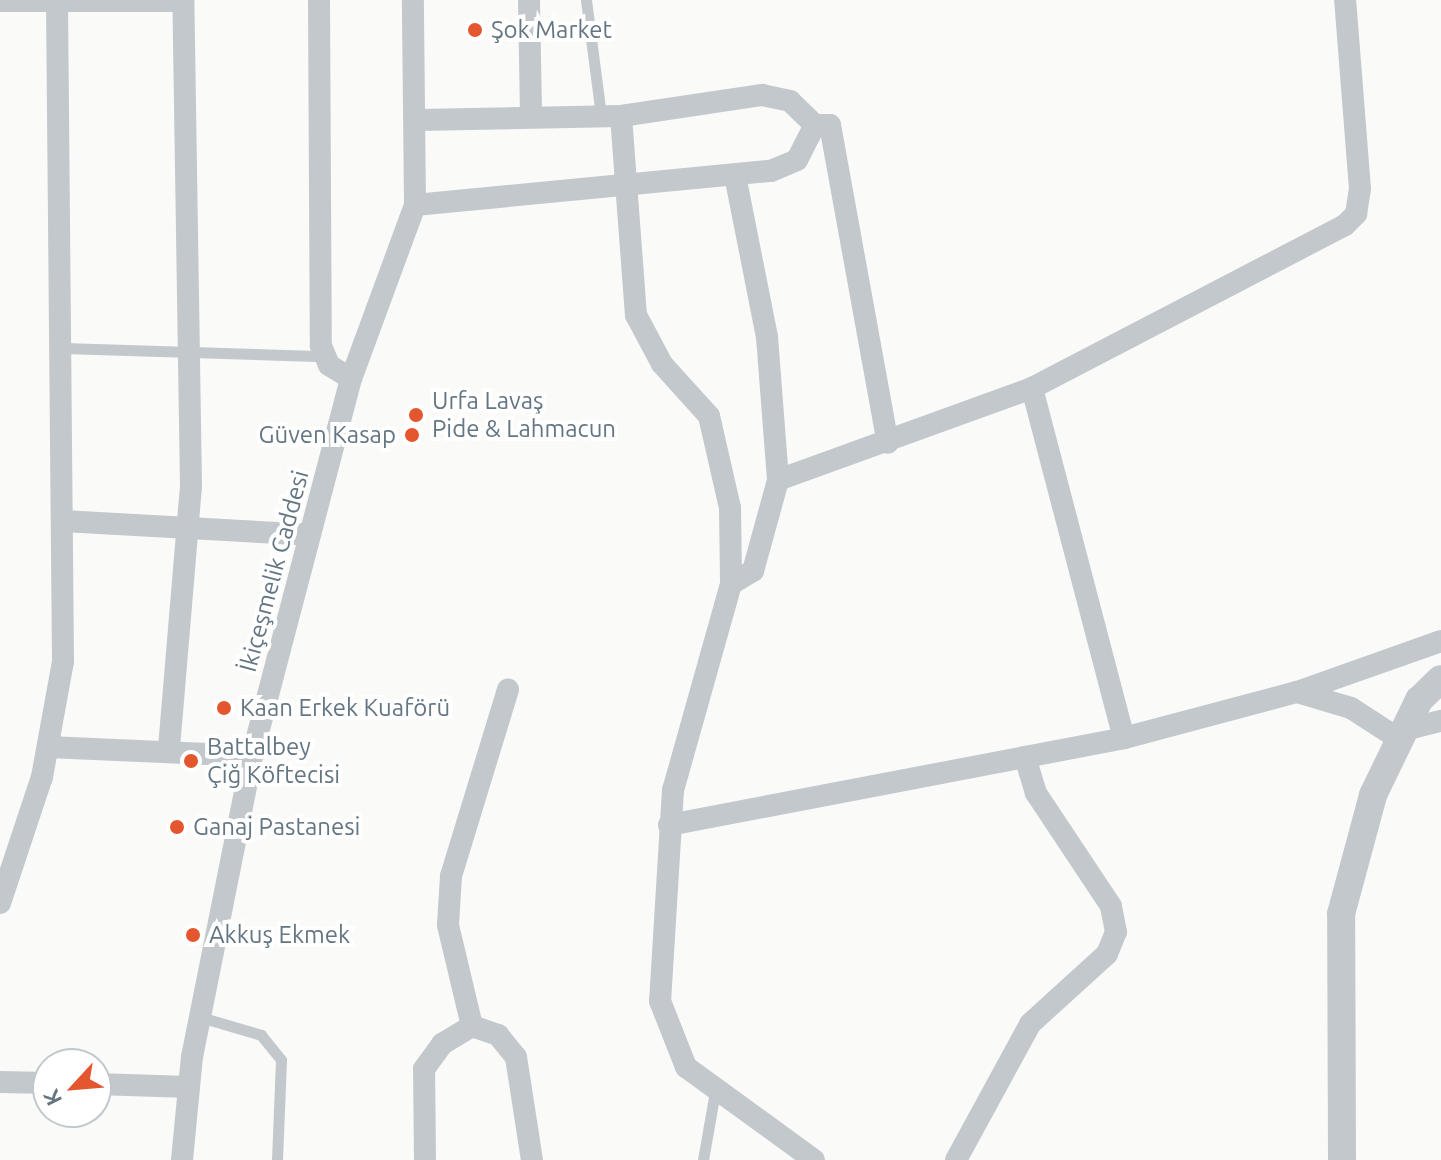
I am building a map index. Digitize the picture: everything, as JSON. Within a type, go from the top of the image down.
[{"type":"street","points":[[319,0],[324,356],[351,379]]},
{"type":"street","name":"İkiçeşmelik Caddesi","points":[[182,1160],[200,1017],[252,756],[351,379],[415,205],[418,120],[413,0]]},
{"type":"street","points":[[529,0],[531,113]]},
{"type":"street","points":[[778,480],[888,443],[1032,388],[1312,245],[1356,214],[1359,145],[1345,0]]},
{"type":"street","points":[[0,1],[183,1],[189,523],[169,748]]},
{"type":"street","points":[[0,903],[48,747],[63,662],[63,348],[57,1]]},
{"type":"street","points":[[418,120],[531,113],[611,116],[762,95],[790,101],[815,125],[834,129],[888,443]]},
{"type":"street","points":[[611,116],[627,187],[636,315],[662,364],[709,416],[730,508],[731,584],[669,825],[660,1001],[686,1067],[814,1160]]},
{"type":"street","points":[[415,205],[735,176],[797,160],[815,125]]},
{"type":"street","points":[[731,584],[753,571],[778,480],[767,337],[735,176]]},
{"type":"street","points":[[1032,388],[1124,738]]},
{"type":"street","points":[[63,521],[189,523],[310,535]]},
{"type":"street","points":[[669,825],[1124,738],[1297,692],[1441,641]]},
{"type":"street","points":[[1342,1160],[1341,914],[1373,795],[1419,700],[1441,679]]},
{"type":"street","points":[[472,1026],[448,925],[451,876],[508,690]]},
{"type":"street","points":[[1297,692],[1351,708],[1402,734],[1441,721]]},
{"type":"street","points":[[48,747],[169,748],[252,756]]},
{"type":"street","points":[[956,1160],[1030,1024],[1107,954],[1116,932],[1111,906],[1036,793],[1025,757]]},
{"type":"street","points":[[425,1160],[424,1069],[442,1044],[472,1026]]},
{"type":"street","points":[[472,1026],[498,1035],[516,1057],[532,1160]]},
{"type":"street","points":[[0,1082],[32,1083]]},
{"type":"street","points":[[112,1085],[189,1087]]},
{"type":"lane","points":[[586,0],[611,116]]},
{"type":"lane","points":[[63,348],[324,356]]},
{"type":"lane","points":[[200,1017],[261,1035],[281,1060],[277,1160]]},
{"type":"lane","points":[[703,1160],[715,1091]]},
{"type":"place","name":"Şok Market","points":[[475,30]]},
{"type":"place","name":"Urfa Lavaş Pide & Lahmacun","points":[[416,415]]},
{"type":"place","name":"Güven Kasap","points":[[412,435]]},
{"type":"place","name":"Kaan Erkek Kuaförü","points":[[224,708]]},
{"type":"place","name":"Battalbey Çiğ Köftecisi","points":[[191,761]]},
{"type":"place","name":"Ganaj Pastanesi","points":[[177,827]]},
{"type":"place","name":"Akkuş Ekmek","points":[[193,935]]}]
